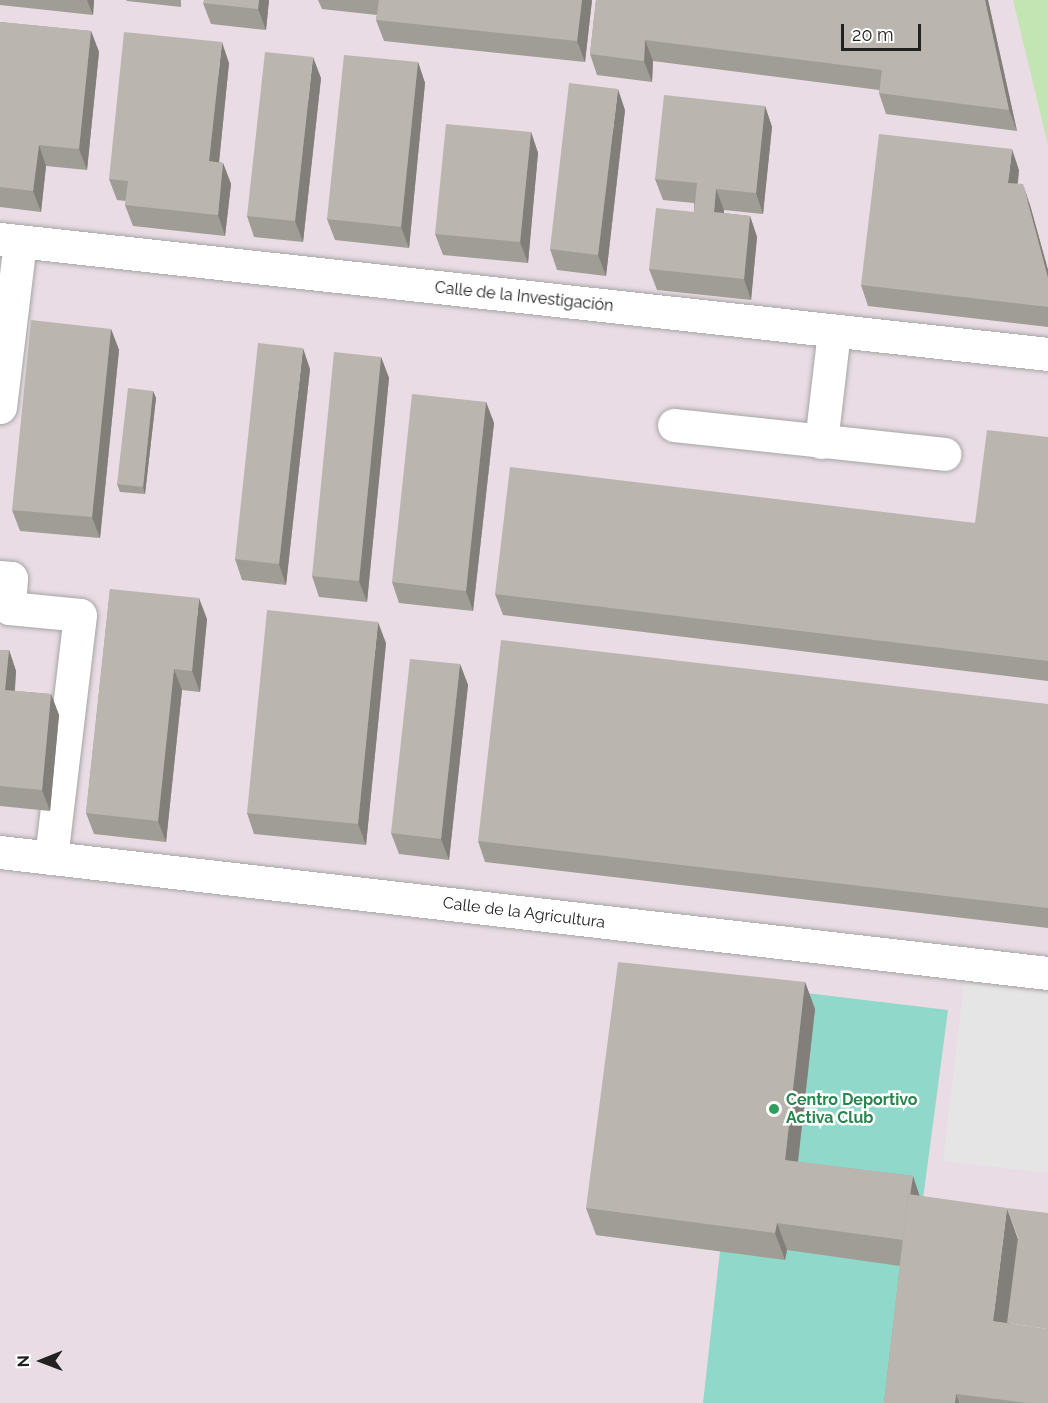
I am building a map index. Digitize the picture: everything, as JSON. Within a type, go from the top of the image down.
[{"type":"street","name":"Calle de la Investigación","points":[[10,240],[1048,354]]},
{"type":"street","points":[[0,407],[10,240]]},
{"type":"street","points":[[821,442],[834,331]]},
{"type":"street","points":[[674,425],[944,454]]},
{"type":"street","points":[[0,577],[11,578],[9,608],[80,615],[51,858]]},
{"type":"street","name":"Calle de la Agricultura","points":[[0,852],[1048,973]]},
{"type":"shaded area","points":[[0,0],[1048,0],[1048,1403],[0,1403]]},
{"type":"shaded area","name":"Centro Deportivo Activa Club","points":[[631,972],[948,1010],[911,1290],[899,1403],[703,1403],[720,1251],[596,1235]]},
{"type":"shaded area","points":[[964,983],[1048,993],[1048,1173],[943,1161]]},
{"type":"green space","points":[[1013,0],[1048,0],[1048,145]]},
{"type":"building","points":[[204,0],[259,0],[258,9],[203,3]]},
{"type":"building","points":[[379,0],[582,0],[577,41],[376,20]]},
{"type":"building","points":[[596,0],[985,0],[1009,110],[879,93],[882,70],[645,40],[644,61],[590,54]]},
{"type":"building","points":[[0,22],[91,31],[79,149],[39,145],[33,191],[0,187]]},
{"type":"building","points":[[124,32],[222,42],[209,161],[223,163],[218,215],[125,205],[128,181],[109,179]]},
{"type":"building","points":[[265,52],[313,57],[295,221],[247,216]]},
{"type":"building","points":[[344,55],[418,62],[401,227],[327,219]]},
{"type":"building","points":[[569,83],[618,89],[598,255],[550,249]]},
{"type":"building","points":[[664,95],[765,106],[756,193],[716,189],[714,212],[750,216],[744,279],[649,269],[656,208],[694,212],[697,183],[655,179]]},
{"type":"building","points":[[446,124],[531,132],[520,242],[435,234]]},
{"type":"building","points":[[879,134],[1012,149],[1008,183],[1023,184],[1048,278],[1048,307],[861,285]]},
{"type":"building","points":[[31,320],[111,329],[92,517],[12,510]]},
{"type":"building","points":[[258,343],[303,348],[279,564],[235,559]]},
{"type":"building","points":[[334,352],[381,357],[359,581],[312,576]]},
{"type":"building","points":[[128,388],[153,391],[143,487],[117,484]]},
{"type":"building","points":[[412,394],[486,402],[466,591],[392,582]]},
{"type":"building","points":[[987,430],[1048,437],[1048,661],[495,594],[510,467],[975,523]]},
{"type":"building","points":[[110,589],[199,598],[192,671],[174,669],[158,821],[86,813]]},
{"type":"building","points":[[267,610],[378,622],[358,824],[247,813]]},
{"type":"building","points":[[501,640],[1048,704],[1048,908],[478,841]]},
{"type":"building","points":[[0,650],[9,650],[5,690],[51,694],[42,790],[0,786]]},
{"type":"building","points":[[410,659],[460,664],[441,839],[391,833]]},
{"type":"building","points":[[618,962],[805,982],[785,1160],[913,1176],[910,1194],[908,1194],[903,1240],[777,1223],[775,1233],[586,1208]]},
{"type":"building","points":[[908,1194],[1007,1208],[993,1321],[1048,1329],[1048,1403],[1028,1403],[956,1394],[955,1403],[884,1403]]},
{"type":"building","points":[[1007,1208],[1048,1213],[1048,1329],[1007,1323],[1018,1238]]},
{"type":"place","name":"Centro Deportivo Activa Club","points":[[774,1109]]}]
